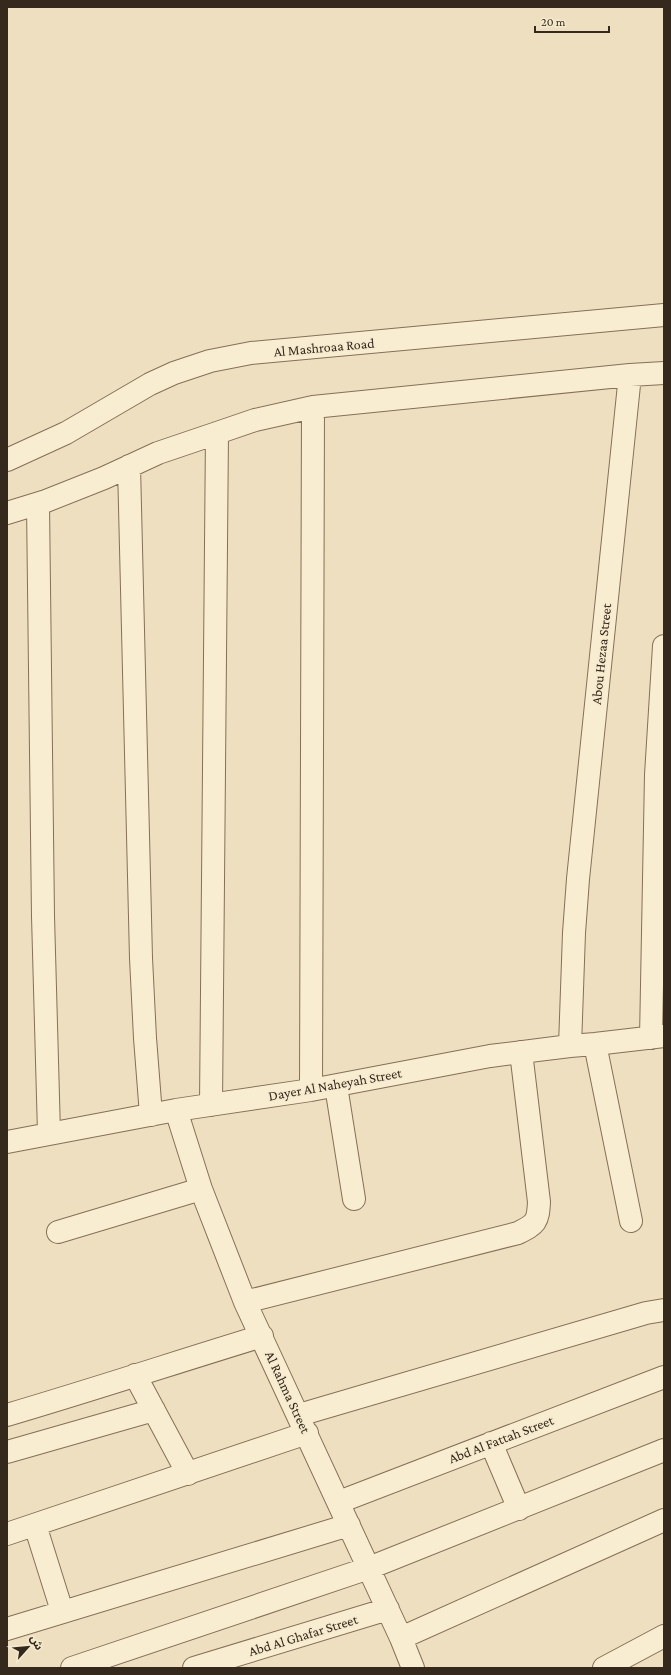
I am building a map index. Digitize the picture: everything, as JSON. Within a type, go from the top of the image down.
[{"type":"street","name":"Al Mashroaa Road","points":[[7,460],[66,432],[150,384],[174,373],[210,361],[251,353],[664,315]]},
{"type":"street","points":[[7,512],[38,504],[158,453],[217,432],[255,420],[313,406],[664,373]]},
{"type":"street","name":"Abou Hezaa Street","points":[[570,1046],[574,933],[630,375]]},
{"type":"street","points":[[311,1090],[313,406]]},
{"type":"street","points":[[211,1105],[217,432]]},
{"type":"street","points":[[129,466],[141,958],[151,1115]]},
{"type":"street","points":[[38,504],[42,916],[49,1133]]},
{"type":"street","points":[[658,1037],[656,775],[664,646]]},
{"type":"street","name":"Dayer Al Naheyah Street","points":[[7,1142],[176,1110],[336,1086],[391,1074],[521,1052],[658,1037]]},
{"type":"street","points":[[595,1044],[631,1221]]},
{"type":"street","points":[[245,1302],[518,1233],[532,1226],[538,1216],[539,1202],[521,1052]]},
{"type":"street","points":[[336,1086],[354,1199]]},
{"type":"street","name":"Al Rahma Street","points":[[176,1110],[201,1189],[245,1302],[388,1608],[413,1668]]},
{"type":"street","points":[[58,1232],[201,1189]]},
{"type":"street","points":[[7,1534],[188,1474],[303,1424],[646,1313],[664,1310]]},
{"type":"street","points":[[7,1414],[85,1392],[262,1336]]},
{"type":"street","points":[[135,1375],[188,1474]]},
{"type":"street","name":"Abd Al Fattah Street","points":[[339,1502],[664,1376]]},
{"type":"street","points":[[7,1452],[154,1410]]},
{"type":"street","points":[[491,1443],[518,1509]]},
{"type":"street","points":[[72,1668],[369,1568],[664,1450]]},
{"type":"street","points":[[401,1638],[664,1520]]},
{"type":"street","points":[[35,1525],[62,1611]]},
{"type":"street","points":[[7,1629],[62,1611],[349,1525]]},
{"type":"street","name":"Abd Al Ghafar Street","points":[[194,1668],[388,1608]]},
{"type":"street","points":[[604,1668],[664,1636]]}]
